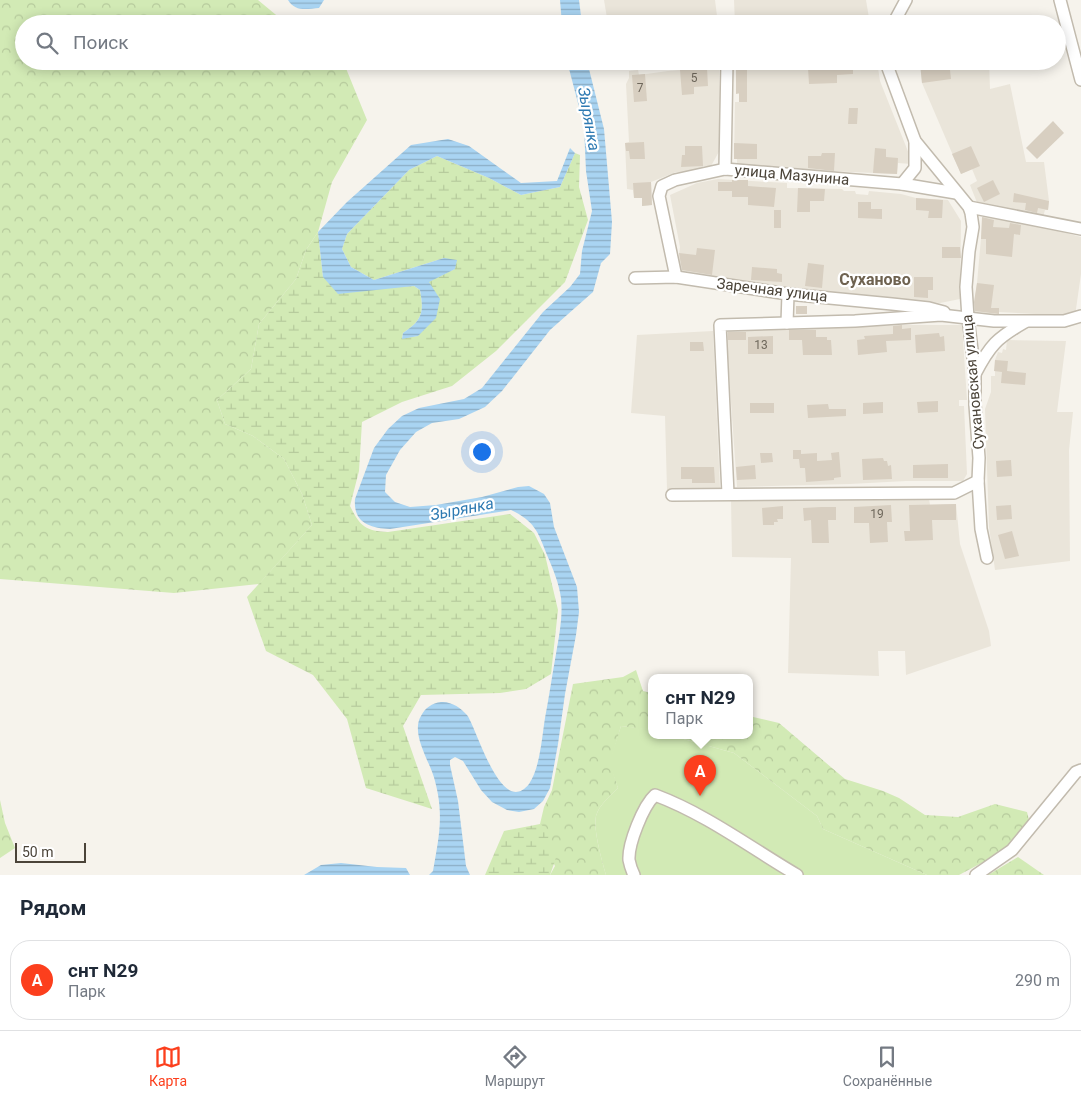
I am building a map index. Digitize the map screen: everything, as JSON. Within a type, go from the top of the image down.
[{"type":"street","points":[[898,15],[906,0]]},
{"type":"street","points":[[1060,0],[1064,15]]},
{"type":"street","points":[[1066,23],[1081,80]]},
{"type":"street","points":[[725,169],[727,70]]},
{"type":"street","points":[[889,70],[915,141],[969,207],[1081,229]]},
{"type":"street","points":[[902,184],[915,168],[915,141]]},
{"type":"street","name":"улица Мазунина","points":[[676,277],[660,196],[662,186],[675,180],[725,169],[902,184],[956,193]]},
{"type":"street","name":"Сухановская улица","points":[[969,207],[973,227],[966,287],[975,374],[981,529],[987,558]]},
{"type":"street","name":"Заречная улица","points":[[635,278],[676,277],[788,294],[929,308],[968,318]]},
{"type":"street","points":[[786,323],[788,294]]},
{"type":"street","name":"Заречная улица","points":[[728,494],[720,325],[855,321],[940,315],[994,321],[1064,321],[1081,316]]},
{"type":"street","points":[[975,374],[987,351],[1003,335],[1027,321]]},
{"type":"street","points":[[672,495],[954,493],[978,481]]},
{"type":"street","points":[[976,875],[1012,850],[1076,772],[1081,770]]},
{"type":"street","points":[[634,875],[629,860],[632,838],[649,800],[655,796],[668,800],[736,837],[797,875]]},
{"type":"shaded area","points":[[604,0],[715,0],[717,15],[606,15]]},
{"type":"shaded area","points":[[734,0],[866,0],[868,15],[735,15]]},
{"type":"shaded area","points":[[638,70],[639,75],[668,71],[719,70],[721,148],[711,166],[703,166],[703,168],[700,168],[700,171],[676,172],[651,182],[652,205],[642,206],[642,198],[634,198],[633,190],[627,189],[625,143],[629,142],[626,84],[629,78],[629,71]]},
{"type":"shaded area","points":[[736,70],[878,70],[880,81],[911,159],[911,164],[898,163],[897,174],[737,167],[737,159],[734,159],[735,102],[739,102],[739,94],[736,94]]},
{"type":"shaded area","points":[[921,70],[989,70],[990,89],[1010,84],[1026,162],[1044,162],[1049,201],[1048,210],[1045,210],[1043,217],[978,205],[970,185],[977,181],[972,169],[961,174],[922,83]]},
{"type":"shaded area","points":[[718,179],[787,183],[787,188],[842,189],[844,191],[855,191],[856,194],[868,195],[869,191],[901,194],[916,198],[948,200],[961,221],[960,299],[940,303],[781,289],[677,271],[680,247],[670,195],[697,183]]},
{"type":"shaded area","points":[[983,216],[1041,226],[1081,237],[1081,274],[1075,316],[999,312],[999,317],[986,318],[986,313],[973,312]]},
{"type":"shaded area","points":[[902,325],[962,325],[967,400],[959,400],[959,406],[964,406],[967,474],[963,481],[906,481],[737,487],[726,331]]},
{"type":"shaded area","points":[[713,331],[720,488],[667,490],[665,416],[631,413],[637,335]]},
{"type":"shaded area","points":[[1007,340],[1066,341],[1057,412],[1073,412],[1069,450],[1070,561],[995,570],[989,527],[985,409],[991,392],[991,376],[995,376],[995,360],[998,352],[1002,353],[1003,349],[1006,350]]},
{"type":"shaded area","points":[[731,499],[929,499],[930,505],[956,504],[960,544],[989,631],[991,646],[906,675],[905,651],[878,651],[879,676],[788,673],[791,558],[732,557]]},
{"type":"green space","points":[[0,0],[258,0],[276,15],[15,15],[15,70],[347,70],[367,120],[332,182],[318,232],[306,250],[296,279],[259,324],[251,369],[217,400],[225,424],[253,436],[284,459],[302,494],[312,525],[259,584],[174,593],[0,579]]},
{"type":"green space","points":[[575,153],[580,155],[579,187],[588,220],[565,282],[496,351],[452,386],[402,402],[362,422],[359,471],[350,506],[360,523],[369,529],[388,532],[510,514],[534,533],[545,555],[558,610],[551,674],[526,689],[500,693],[421,695],[403,726],[432,809],[366,788],[347,719],[313,675],[266,651],[247,597],[312,525],[302,494],[284,459],[253,436],[225,424],[217,400],[251,369],[259,324],[296,279],[306,250],[318,232],[323,277],[399,287],[414,286],[420,290],[422,310],[415,324],[403,333],[402,338],[418,336],[429,281],[455,269],[444,258],[374,280],[351,267],[342,249],[347,234],[409,170],[437,156],[489,178],[521,195],[560,187]]},
{"type":"green space","points":[[636,670],[643,691],[648,692],[648,730],[621,726],[610,763],[618,788],[602,804],[597,812],[595,822],[606,875],[550,875],[555,866],[545,846],[540,824],[544,807],[552,790],[573,684],[623,677]]},
{"type":"green space","points":[[753,717],[779,723],[845,779],[899,798],[925,815],[958,817],[995,804],[1027,812],[1029,820],[1004,851],[959,875],[927,875],[823,829],[817,816],[734,753],[683,739],[753,739]]},
{"type":"green space","points":[[621,726],[648,729],[648,739],[683,739],[734,753],[817,816],[823,829],[927,875],[606,875],[595,822],[597,812],[602,804],[618,788],[609,763]]},
{"type":"green space","points":[[0,800],[5,823],[15,848],[0,858]]},
{"type":"green space","points":[[540,824],[550,831],[546,846],[556,858],[550,875],[485,875],[504,831]]},
{"type":"green space","points":[[1018,857],[1044,875],[988,875]]},
{"type":"water","points":[[288,0],[324,0],[319,8],[306,9],[294,6]]},
{"type":"water","points":[[560,0],[579,0],[581,15],[561,15]]},
{"type":"water","name":"Зырянка","points":[[569,70],[589,70],[604,129],[612,222],[610,254],[601,263],[593,292],[550,330],[502,391],[485,407],[459,419],[432,423],[416,432],[400,450],[386,475],[385,492],[395,502],[410,507],[436,505],[482,497],[518,487],[529,486],[544,494],[550,503],[554,527],[577,587],[579,612],[576,635],[550,788],[543,801],[534,809],[519,812],[507,810],[492,802],[481,790],[463,761],[455,757],[450,760],[458,801],[466,866],[470,875],[429,875],[433,871],[439,837],[440,815],[435,781],[422,749],[418,731],[418,723],[421,716],[429,706],[435,703],[445,702],[459,708],[467,715],[491,768],[500,781],[509,790],[519,792],[529,784],[536,770],[540,752],[560,626],[560,592],[554,571],[538,533],[525,518],[511,510],[390,529],[364,523],[357,514],[355,499],[374,448],[388,429],[402,416],[419,408],[464,399],[482,388],[543,312],[570,287],[580,274],[582,251],[592,211],[586,171],[584,126]]},
{"type":"water","points":[[448,139],[469,146],[521,183],[557,181],[570,148],[575,153],[560,187],[521,195],[489,178],[437,156],[409,170],[347,234],[342,249],[351,267],[374,280],[444,258],[457,260],[455,269],[429,282],[440,299],[436,318],[418,336],[402,339],[403,333],[415,324],[422,310],[420,290],[414,286],[338,294],[323,277],[318,232],[347,202],[411,145]]},
{"type":"water","points":[[341,863],[406,868],[410,875],[304,875],[321,865]]},
{"type":"building","points":[[680,70],[707,70],[708,86],[694,87],[694,94],[682,95]]},
{"type":"building","points":[[736,70],[747,70],[747,102],[739,102],[739,93],[736,94]]},
{"type":"building","points":[[808,70],[853,70],[853,74],[837,75],[837,83],[809,84]]},
{"type":"building","points":[[921,70],[950,70],[951,79],[922,83]]},
{"type":"building","points":[[645,74],[647,101],[634,102],[632,75]]},
{"type":"building","points":[[849,108],[858,108],[857,124],[848,124]]},
{"type":"building","points":[[1053,121],[1064,133],[1037,159],[1026,148]]},
{"type":"building","points":[[644,142],[645,159],[630,159],[625,143]]},
{"type":"building","points":[[734,143],[757,144],[757,159],[734,159]]},
{"type":"building","points":[[685,146],[702,146],[703,166],[681,167],[682,155],[685,155]]},
{"type":"building","points":[[971,146],[980,166],[961,174],[952,154]]},
{"type":"building","points":[[875,148],[886,149],[886,157],[898,158],[897,174],[873,173]]},
{"type":"building","points":[[822,153],[835,153],[834,171],[808,168],[808,156],[821,156]]},
{"type":"building","points":[[732,180],[748,180],[748,186],[776,188],[774,207],[748,205],[748,197],[732,197],[732,191],[718,191],[718,182],[732,182]]},
{"type":"building","points":[[993,180],[1000,194],[984,202],[977,188]]},
{"type":"building","points":[[651,182],[652,205],[642,206],[642,198],[634,198],[633,183]]},
{"type":"building","points":[[798,188],[825,189],[824,201],[810,201],[810,212],[797,212]]},
{"type":"building","points":[[1014,193],[1049,201],[1048,210],[1038,208],[1037,213],[1025,210],[1026,203],[1013,202]]},
{"type":"building","points":[[916,198],[943,200],[942,218],[928,218],[929,211],[916,210]]},
{"type":"building","points":[[858,202],[871,202],[871,209],[882,209],[882,219],[858,218]]},
{"type":"building","points":[[774,210],[781,210],[781,228],[774,228]]},
{"type":"building","points":[[982,217],[994,220],[993,227],[1009,228],[1010,223],[1021,225],[1020,235],[1014,234],[1012,257],[986,254],[986,239],[981,239]]},
{"type":"building","points":[[942,247],[960,247],[961,258],[942,258]]},
{"type":"building","points":[[697,248],[715,250],[712,275],[682,270],[679,253],[696,255]]},
{"type":"building","points":[[808,263],[824,265],[822,288],[805,286]]},
{"type":"building","points":[[752,267],[777,269],[777,273],[782,274],[782,282],[751,280]]},
{"type":"building","points":[[914,277],[933,277],[933,290],[928,290],[928,298],[914,297]]},
{"type":"building","points":[[977,283],[994,285],[991,308],[999,308],[999,314],[975,311],[974,302]]},
{"type":"building","points":[[796,306],[807,306],[807,314],[796,314]]},
{"type":"building","points":[[902,325],[902,329],[911,328],[911,340],[886,341],[887,352],[858,355],[857,340],[865,339],[864,336],[893,334],[893,326]]},
{"type":"building","points":[[789,330],[816,330],[816,337],[827,337],[827,340],[831,340],[832,355],[803,355],[802,340],[789,340]]},
{"type":"building","points":[[728,332],[746,332],[746,340],[728,340]]},
{"type":"building","points":[[939,333],[940,337],[944,336],[945,351],[916,353],[915,335]]},
{"type":"building","points":[[773,336],[773,354],[748,354],[748,337]]},
{"type":"building","points":[[690,342],[703,342],[704,351],[690,351]]},
{"type":"building","points":[[995,360],[1008,361],[1007,371],[1026,373],[1025,385],[1001,383],[1002,372],[994,371]]},
{"type":"building","points":[[938,401],[938,412],[918,413],[917,402]]},
{"type":"building","points":[[883,402],[883,413],[863,414],[863,403]]},
{"type":"building","points":[[750,403],[774,403],[774,413],[750,413]]},
{"type":"building","points":[[828,404],[829,409],[846,409],[846,416],[808,418],[807,405]]},
{"type":"building","points":[[793,450],[801,450],[801,454],[817,453],[817,461],[832,460],[831,453],[839,452],[841,477],[834,478],[834,480],[806,482],[805,468],[800,468],[799,459],[793,459]]},
{"type":"building","points":[[760,453],[772,453],[773,462],[761,463]]},
{"type":"building","points":[[883,458],[884,461],[887,461],[888,466],[891,465],[892,479],[863,480],[862,459]]},
{"type":"building","points":[[1011,460],[1012,476],[997,477],[996,461]]},
{"type":"building","points":[[948,464],[948,478],[913,478],[913,465]]},
{"type":"building","points":[[755,465],[756,479],[737,480],[736,467]]},
{"type":"building","points":[[681,467],[714,467],[715,483],[692,483],[692,479],[681,479]]},
{"type":"building","points":[[956,504],[956,520],[932,520],[933,540],[905,541],[904,531],[910,531],[909,505]]},
{"type":"building","points":[[891,505],[892,522],[887,522],[888,542],[870,543],[869,523],[854,523],[854,507]]},
{"type":"building","points":[[1011,505],[1012,519],[997,520],[996,506]]},
{"type":"building","points":[[783,506],[783,519],[777,519],[778,522],[774,522],[774,525],[763,525],[762,508]]},
{"type":"building","points":[[836,507],[836,520],[828,520],[829,543],[812,543],[811,520],[804,521],[803,508]]},
{"type":"building","points":[[1012,531],[1019,556],[1005,559],[998,535]]},
{"type":"place","name":"снт N29","points":[[700,796]]},
{"type":"district","name":"Суханово","points":[[875,279]]}]
